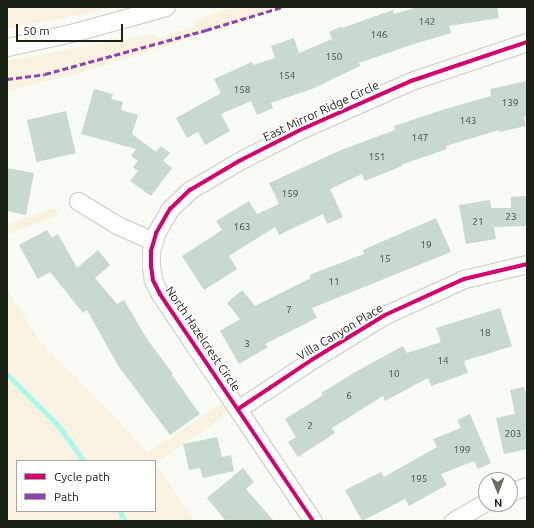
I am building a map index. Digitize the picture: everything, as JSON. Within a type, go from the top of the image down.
[{"type":"street","points":[[7,47],[75,32],[166,7]]},
{"type":"street","name":"East Mirror Ridge Circle","points":[[153,240],[162,220],[179,199],[239,161],[300,130],[411,81],[527,42]]},
{"type":"street","points":[[78,201],[106,220],[153,240]]},
{"type":"street","name":"North Hazelcrest Circle","points":[[153,240],[151,266],[153,280],[160,294],[313,521]]},
{"type":"street","name":"Villa Canyon Place","points":[[238,409],[319,355],[385,315],[464,279],[527,264]]},
{"type":"street","points":[[453,521],[478,507]]},
{"type":"shaded area","points":[[7,7],[111,7],[91,13],[7,28]]},
{"type":"shaded area","points":[[233,7],[288,7],[80,73],[7,91],[7,61],[152,34],[159,38],[193,27],[198,19]]},
{"type":"shaded area","points":[[55,208],[58,216],[7,234],[7,224]]},
{"type":"shaded area","points":[[7,289],[41,343],[129,432],[147,453],[223,402],[228,410],[222,414],[224,416],[156,464],[195,521],[7,521]]},
{"type":"building","points":[[418,7],[497,7],[499,18],[449,26],[451,33],[359,63],[360,66],[312,89],[271,103],[273,108],[257,115],[251,101],[221,114],[230,131],[205,145],[198,132],[187,138],[176,118],[221,93],[214,79],[252,62],[253,65],[275,58],[271,46],[294,38],[299,53],[332,39],[329,32],[342,26],[342,28],[393,10],[394,14]]},
{"type":"building","points":[[527,81],[527,116],[524,117],[526,126],[499,132],[499,130],[446,146],[447,149],[401,165],[402,166],[365,181],[362,174],[330,189],[343,217],[327,224],[323,214],[279,235],[275,227],[229,256],[237,269],[204,290],[182,256],[222,230],[216,221],[249,201],[257,214],[279,204],[269,183],[341,150],[395,130],[394,126],[491,96],[490,89]]},
{"type":"building","points":[[94,89],[113,94],[111,99],[123,102],[121,110],[138,115],[132,134],[156,152],[161,146],[170,153],[163,161],[172,168],[151,196],[130,181],[138,171],[133,167],[138,161],[131,156],[136,149],[81,134]]},
{"type":"building","points":[[66,111],[76,153],[37,162],[27,120]]},
{"type":"building","points":[[7,168],[34,173],[26,215],[7,211]]},
{"type":"building","points":[[527,196],[527,226],[494,227],[496,239],[466,244],[459,205],[490,200],[491,208],[511,208],[511,197]]},
{"type":"building","points":[[436,218],[451,252],[312,308],[317,318],[265,344],[268,347],[239,364],[220,331],[240,319],[227,303],[242,290],[255,306],[311,278],[309,275],[364,254],[363,250]]},
{"type":"building","points":[[47,230],[52,238],[58,234],[77,268],[98,250],[110,265],[95,278],[117,304],[124,300],[147,339],[200,414],[170,435],[117,364],[87,310],[83,313],[50,272],[38,279],[19,245]]},
{"type":"building","points":[[500,308],[512,346],[464,361],[468,373],[431,386],[428,378],[385,401],[383,396],[332,428],[335,433],[298,457],[288,442],[296,437],[285,419],[323,395],[321,393],[403,346],[407,353],[441,342],[436,328]]},
{"type":"building","points":[[524,387],[527,396],[527,449],[504,454],[496,418],[515,414],[510,390]]},
{"type":"building","points":[[470,414],[491,463],[478,469],[474,461],[441,474],[447,485],[409,506],[405,499],[362,521],[345,490],[381,472],[384,477],[437,447],[433,439],[461,428],[457,420]]},
{"type":"building","points":[[217,437],[222,457],[231,455],[234,471],[203,478],[200,468],[189,470],[183,444]]},
{"type":"building","points":[[243,468],[254,482],[246,489],[274,521],[226,521],[207,498]]},
{"type":"waterway","points":[[7,374],[59,426],[83,460]]},
{"type":"waterway","points":[[120,512],[125,521]]},
{"type":"marked path","points":[[7,79],[45,74],[206,30],[282,7]]},
{"type":"cycle path","points":[[313,521],[160,294],[153,280],[151,266],[151,251],[156,233],[170,209],[190,190],[239,161],[300,130],[411,81],[527,42]]},
{"type":"cycle path","points":[[238,409],[313,359],[385,315],[464,279],[527,264]]}]
